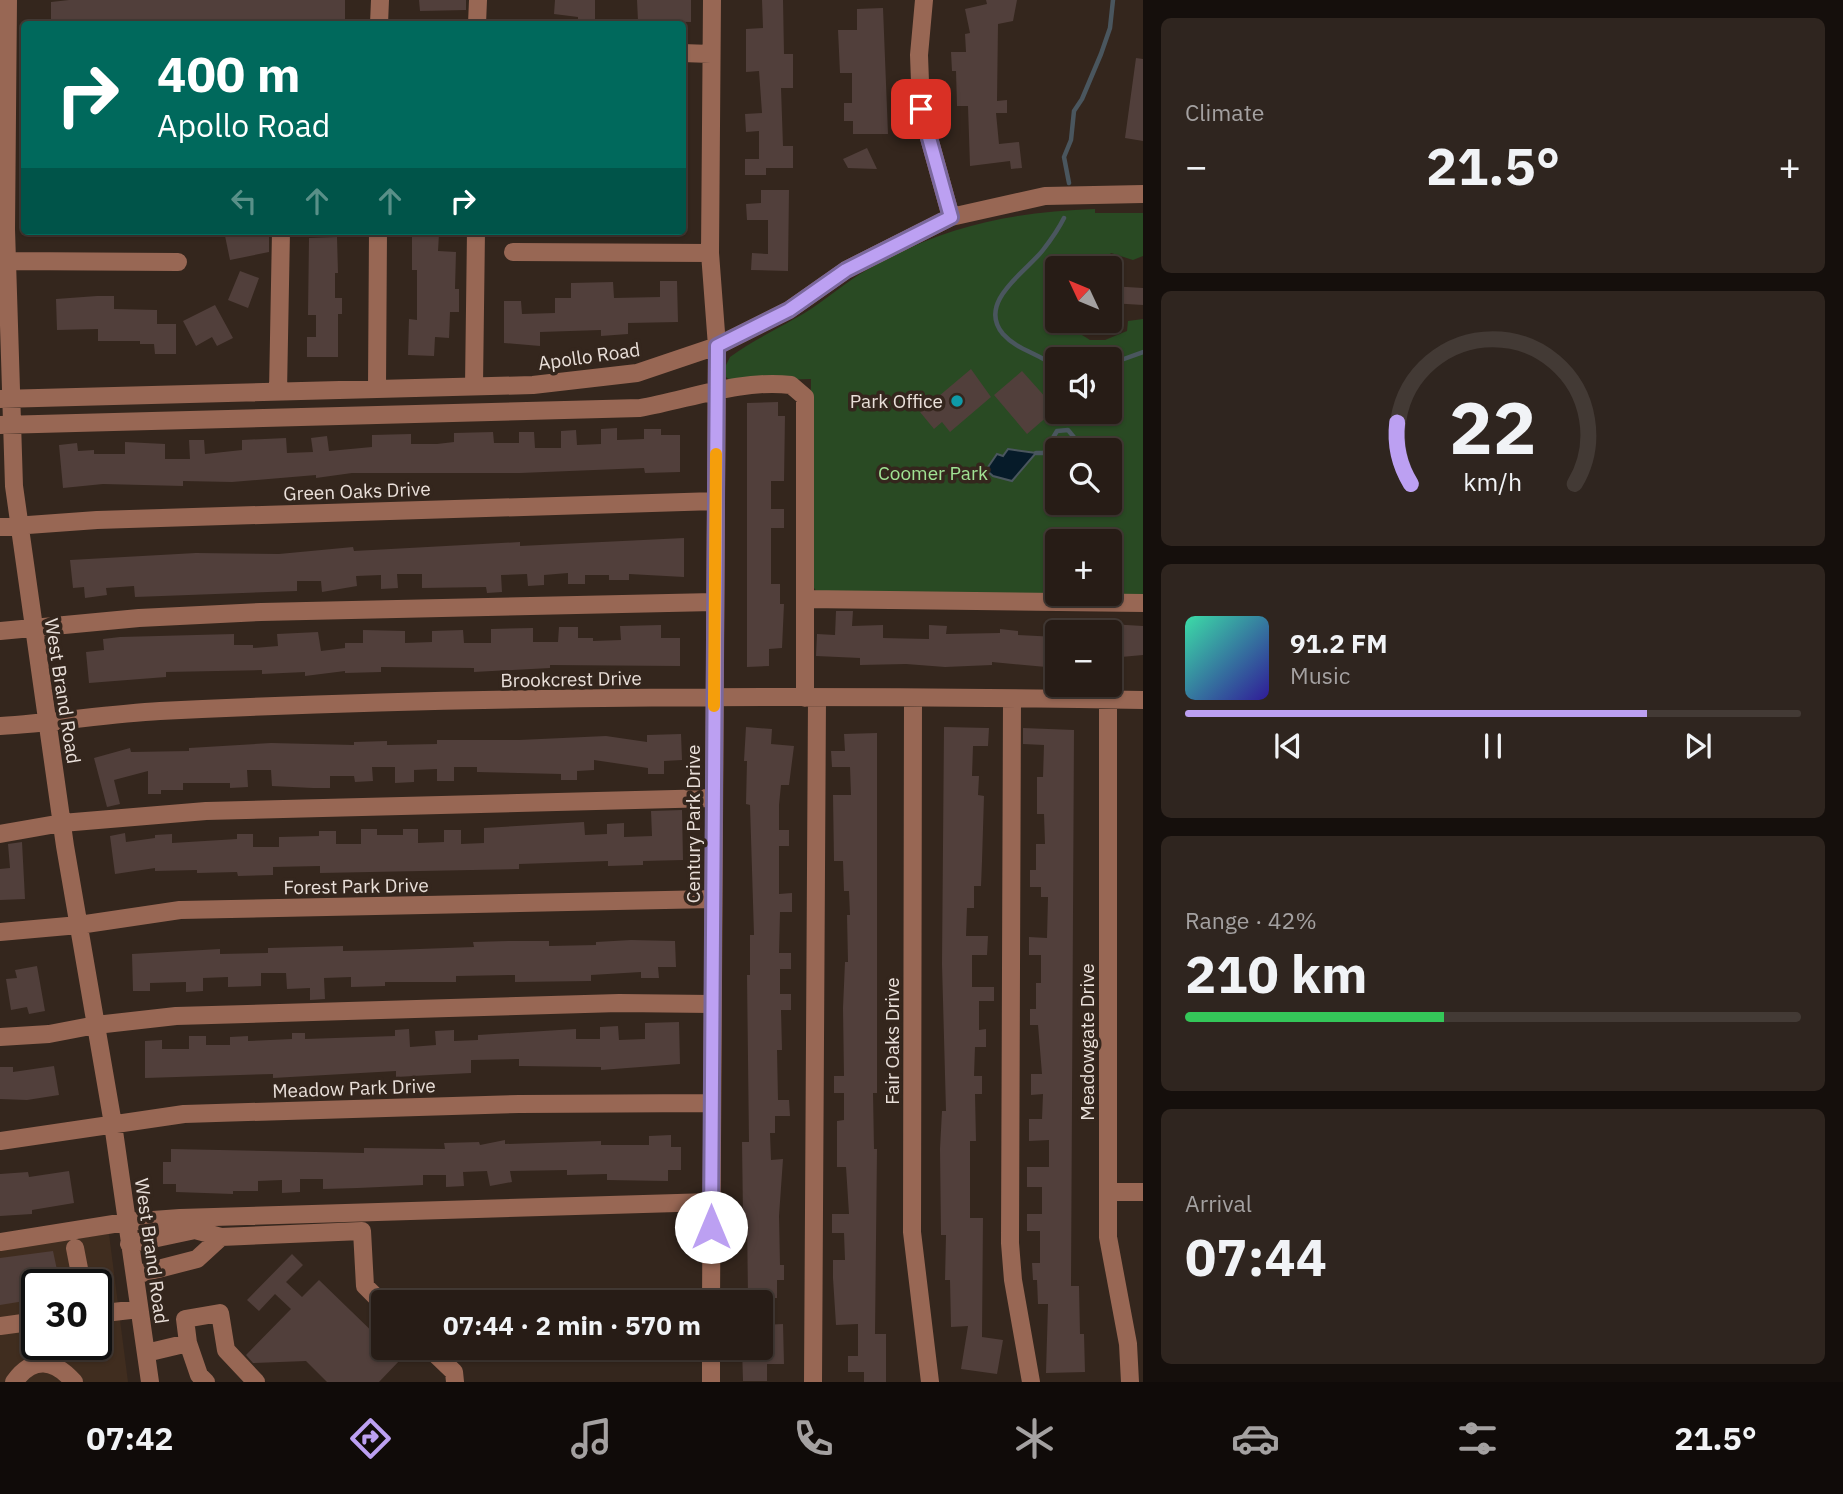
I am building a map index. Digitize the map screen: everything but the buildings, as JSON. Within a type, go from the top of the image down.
[{"type":"street","name":"West Brand Road","points":[[8,0],[16,160],[7,261],[6,424],[62,823],[113,1124],[150,1382]]},
{"type":"street","points":[[379,21],[380,0]]},
{"type":"street","points":[[477,21],[478,0]]},
{"type":"street","name":"Century Park Drive","points":[[711,1290],[717,391],[717,346],[710,253],[712,0]]},
{"type":"street","points":[[924,0],[919,55],[921,109],[951,217]]},
{"type":"street","points":[[686,53],[711,54]]},
{"type":"street","name":"Apollo Road","points":[[5,398],[533,385],[637,373],[717,346],[789,310],[846,270],[951,217],[1045,195],[1143,194]]},
{"type":"street","points":[[278,392],[281,235]]},
{"type":"street","points":[[377,388],[378,235]]},
{"type":"street","points":[[474,386],[475,235]]},
{"type":"street","points":[[513,252],[710,253]]},
{"type":"street","points":[[7,261],[178,262]]},
{"type":"street","points":[[6,424],[640,408],[717,391],[783,384],[797,387],[805,397],[805,599],[811,698],[813,1382]]},
{"type":"street","name":"Green Oaks Drive","points":[[0,527],[97,520],[716,501]]},
{"type":"street","points":[[805,599],[1143,603]]},
{"type":"street","points":[[0,631],[139,618],[261,612],[714,602]]},
{"type":"street","name":"Brookcrest Drive","points":[[0,726],[156,711],[714,697],[1143,700]]},
{"type":"street","name":"Fair Oaks Drive","points":[[913,699],[912,1232],[930,1382]]},
{"type":"street","points":[[1013,699],[1009,1194],[1013,1280],[1031,1382]]},
{"type":"street","name":"Meadowgate Drive","points":[[1108,699],[1108,1237],[1128,1344],[1130,1382]]},
{"type":"street","points":[[0,835],[62,823],[206,811],[714,798]]},
{"type":"street","name":"Forest Park Drive","points":[[0,932],[79,925],[180,910],[713,899]]},
{"type":"street","points":[[0,1037],[49,1034],[96,1024],[219,1014],[619,1003],[712,1004]]},
{"type":"street","name":"Meadow Park Drive","points":[[0,1140],[184,1114],[519,1104],[712,1103]]},
{"type":"street","points":[[1108,1192],[1143,1192]]},
{"type":"street","points":[[0,1242],[126,1223],[249,1216],[711,1202]]},
{"type":"street","points":[[129,1244],[195,1230],[221,1237],[362,1231],[365,1286],[371,1292]]},
{"type":"street","points":[[135,1275],[197,1259],[221,1237]]},
{"type":"street","points":[[75,1248],[79,1269]]},
{"type":"street","points":[[112,1312],[139,1309]]},
{"type":"street","points":[[206,1382],[199,1375],[188,1343],[185,1319],[219,1313],[226,1350],[256,1382]]},
{"type":"street","points":[[0,1326],[21,1323]]},
{"type":"street","points":[[146,1353],[188,1343]]},
{"type":"street","points":[[442,1360],[454,1372],[455,1382]]},
{"type":"street","points":[[711,1360],[711,1382]]},
{"type":"street","points":[[14,1382],[23,1370],[40,1362],[51,1362],[64,1370],[74,1382]]},
{"type":"shaded area","points":[[109,1234],[128,1382],[0,1382],[0,1249]]},
{"type":"green space","name":"Coomer Park","points":[[1095,209],[1095,213],[1143,213],[1143,256],[1133,260],[1111,253],[1108,256],[1045,256],[1045,333],[1079,333],[1090,340],[1105,340],[1127,331],[1128,321],[1143,319],[1143,598],[1122,598],[1122,529],[1045,529],[1045,596],[816,591],[809,580],[811,379],[731,381],[726,377],[725,367],[730,357],[811,309],[860,274],[888,258],[973,225],[1032,214]]},
{"type":"water","points":[[1008,449],[1036,453],[1012,481],[993,476],[986,470],[997,454],[1003,456]]},
{"type":"waterway","points":[[1069,183],[1064,157],[1071,140],[1074,111],[1101,54],[1110,28],[1113,0]]},
{"type":"waterway","points":[[1045,360],[1003,334],[996,322],[996,310],[1007,288],[1043,250],[1064,218]]},
{"type":"waterway","points":[[1122,360],[1143,352]]},
{"type":"waterway","points":[[1053,438],[1057,431],[1068,430],[1075,438]]},
{"type":"waterway","points":[[1036,453],[1045,451]]},
{"type":"slow traffic","points":[[714,706],[716,454]]},
{"type":"place","name":"Park Office","points":[[957,401]]},
{"type":"route","points":[[711,1227],[717,346],[789,310],[846,270],[926,227],[951,217],[921,109]]}]
